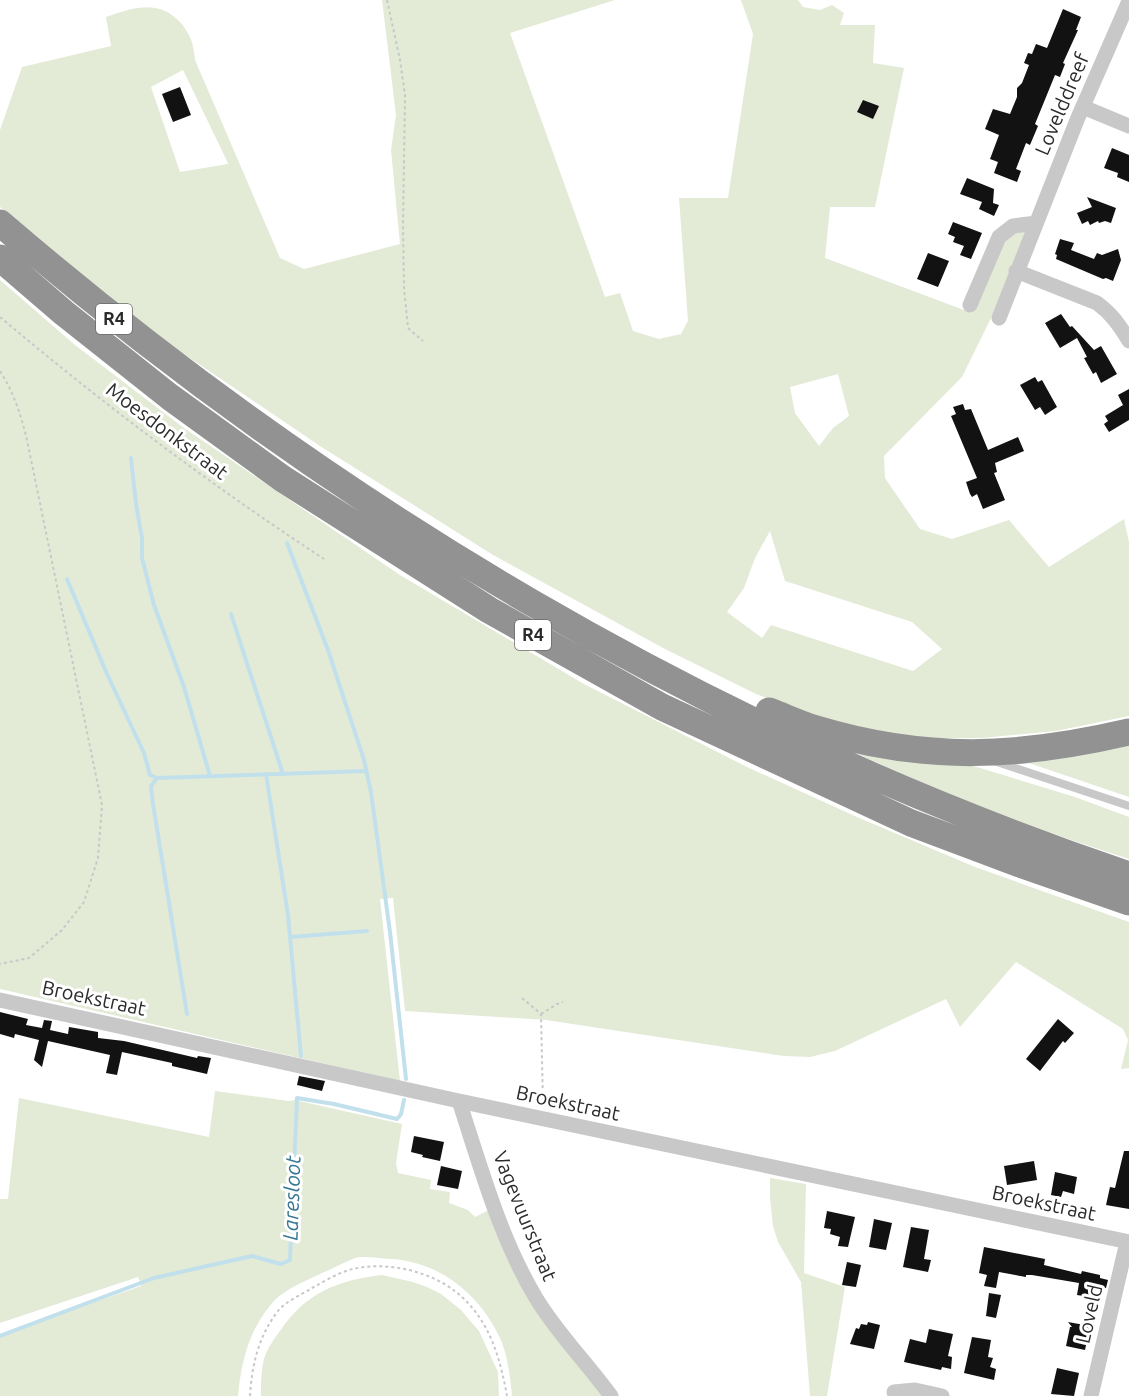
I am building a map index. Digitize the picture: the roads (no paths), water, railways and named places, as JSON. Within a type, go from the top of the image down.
[{"type":"highway","name":"R4","points":[[0,223],[128,330],[296,454],[401,524],[587,635],[701,695],[856,770],[1041,845],[1129,875]]},
{"type":"highway","name":"R4","points":[[0,258],[64,313],[162,390],[274,472],[489,610],[662,706],[911,823],[1129,902]]},
{"type":"highway","points":[[701,695],[738,698],[814,728],[856,740],[898,748],[978,754],[1043,749],[1129,732]]},
{"type":"street","name":"Lovelddreef","points":[[999,318],[1083,107],[1129,1]]},
{"type":"street","points":[[1083,107],[1129,126]]},
{"type":"street","points":[[970,305],[999,237],[1013,226],[1036,223]]},
{"type":"street","points":[[1016,271],[1098,303],[1108,310],[1118,322],[1129,341]]},
{"type":"street","name":"Broekstraat","points":[[0,1000],[459,1101],[1128,1242]]},
{"type":"street","name":"Vagevuurstraat","points":[[459,1101],[505,1236],[526,1282],[548,1317],[611,1396]]},
{"type":"street","name":"Loveld","points":[[1091,1396],[1128,1242]]},
{"type":"street","points":[[894,1392],[915,1390],[942,1396]]},
{"type":"lane","points":[[978,754],[1129,806]]},
{"type":"waterway","points":[[131,458],[142,538],[142,558],[154,605],[184,687],[210,776]]},
{"type":"waterway","points":[[287,543],[328,650],[364,760],[371,792],[390,932],[406,1079]]},
{"type":"waterway","points":[[67,579],[107,674],[144,753],[150,775],[157,778],[366,771]]},
{"type":"waterway","points":[[231,614],[283,774]]},
{"type":"waterway","points":[[266,774],[288,915],[301,1056]]},
{"type":"waterway","points":[[157,778],[151,786],[153,804],[187,1014]]},
{"type":"waterway","points":[[290,937],[367,931]]},
{"type":"waterway","name":"Laresloot","points":[[0,1336],[154,1278],[252,1256],[281,1264],[290,1260],[297,1098],[397,1119],[401,1114],[404,1100]]}]
